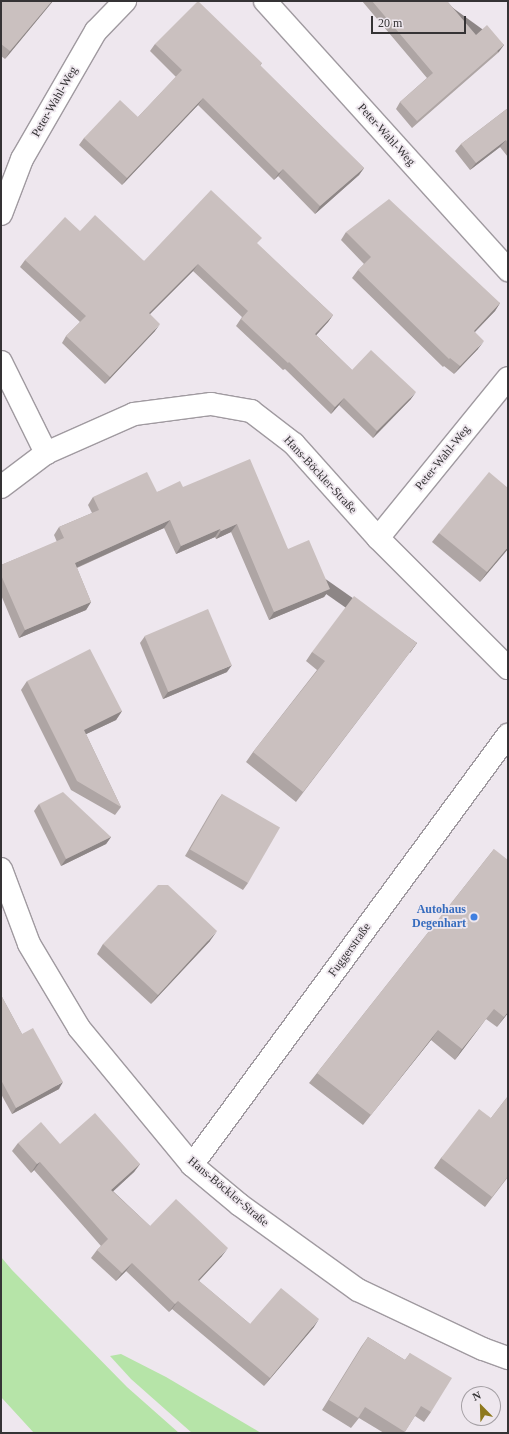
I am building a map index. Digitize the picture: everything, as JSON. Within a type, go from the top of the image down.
[{"type":"street","name":"Peter-Wahl-Weg","points":[[1,214],[22,159],[96,30],[125,1]]},
{"type":"street","name":"Peter-Wahl-Weg","points":[[265,1],[508,270]]},
{"type":"street","points":[[1,362],[46,453]]},
{"type":"street","name":"Peter-Wahl-Weg","points":[[378,538],[508,378]]},
{"type":"street","name":"Hans-Böckler-Straße","points":[[1,487],[46,453],[134,414],[210,404],[251,411],[294,444],[378,538],[508,668]]},
{"type":"street","name":"Fuggerstraße","points":[[192,1165],[508,735]]},
{"type":"street","name":"Hans-Böckler-Straße","points":[[1,870],[29,944],[79,1028],[192,1165],[240,1205],[358,1290],[483,1349],[508,1358]]},
{"type":"green space","points":[[1,1257],[127,1387],[179,1433],[34,1433],[1,1397]]},
{"type":"green space","points":[[121,1354],[166,1377],[261,1433],[192,1433],[131,1379],[110,1356]]},
{"type":"building","points":[[1,1],[52,1],[10,51],[1,44]]},
{"type":"building","points":[[198,1],[262,63],[260,65],[364,168],[320,206],[283,169],[279,173],[203,98],[127,178],[84,138],[120,100],[138,117],[182,70],[155,44]]},
{"type":"building","points":[[372,1],[447,1],[476,35],[487,25],[504,45],[417,121],[400,102],[433,73]]},
{"type":"building","points":[[508,108],[508,143],[506,140],[476,163],[461,144]]},
{"type":"building","points":[[211,190],[262,238],[257,243],[333,315],[315,334],[352,370],[371,350],[416,392],[377,431],[344,398],[335,407],[289,362],[288,363],[241,319],[248,311],[198,264],[149,313],[160,324],[110,377],[66,336],[86,316],[25,260],[65,217],[80,231],[95,215],[144,261]]},
{"type":"building","points":[[389,199],[500,303],[474,331],[484,341],[460,366],[450,358],[449,359],[358,270],[371,257],[346,232]]},
{"type":"building","points":[[250,459],[288,549],[309,540],[330,589],[274,612],[237,524],[221,531],[220,529],[181,546],[170,520],[75,563],[91,602],[25,630],[1,575],[1,565],[64,538],[59,527],[99,510],[93,497],[147,472],[157,492],[180,481],[183,487]]},
{"type":"building","points":[[489,472],[508,488],[508,547],[487,572],[439,533]]},
{"type":"building","points":[[354,596],[417,643],[303,792],[253,752],[325,661],[312,652]]},
{"type":"building","points":[[208,609],[232,665],[168,692],[144,636]]},
{"type":"building","points":[[90,649],[122,711],[84,730],[121,807],[77,781],[27,681]]},
{"type":"building","points":[[63,792],[111,837],[66,859],[39,804]]},
{"type":"building","points":[[222,794],[280,828],[248,883],[190,849]]},
{"type":"building","points":[[494,849],[508,860],[508,1012],[504,1017],[494,1009],[462,1049],[438,1030],[371,1115],[317,1073]]},
{"type":"building","points":[[158,885],[168,885],[217,931],[158,995],[103,944]]},
{"type":"building","points":[[1,995],[22,1034],[33,1028],[63,1082],[16,1108],[1,1080]]},
{"type":"building","points":[[508,1096],[508,1176],[492,1197],[441,1158],[479,1109],[491,1118]]},
{"type":"building","points":[[95,1113],[140,1164],[111,1190],[150,1226],[176,1199],[228,1248],[198,1280],[250,1324],[281,1288],[319,1319],[270,1378],[178,1301],[175,1304],[132,1263],[122,1273],[97,1250],[108,1239],[40,1162],[37,1164],[18,1143],[41,1122],[60,1144]]},
{"type":"building","points":[[368,1337],[405,1360],[410,1353],[452,1378],[431,1412],[421,1406],[405,1432],[365,1407],[358,1418],[329,1400]]},
{"type":"place","name":"Autohaus Degenhart","points":[[474,917]]}]
